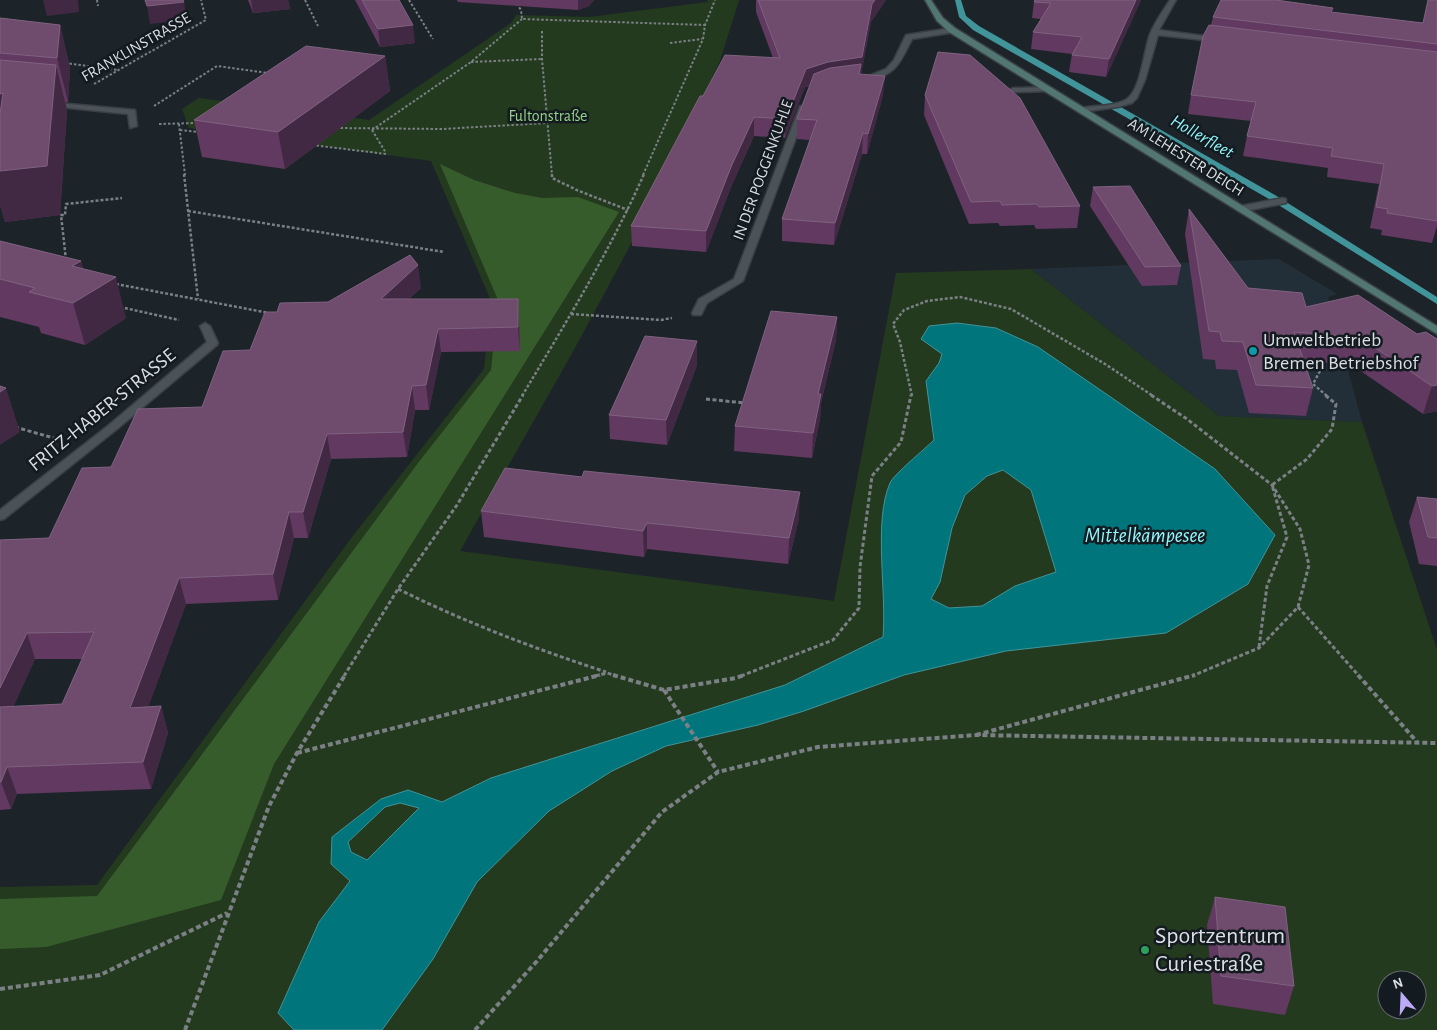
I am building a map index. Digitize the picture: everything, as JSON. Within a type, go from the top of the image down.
[{"type":"street","name":"AM LEHESTER DEICH","points":[[928,0],[940,19],[952,30],[1084,110],[1437,331]]},
{"type":"street","points":[[1084,110],[1130,101],[1140,87],[1155,32],[1172,0]]},
{"type":"street","points":[[853,80],[878,77],[893,69],[909,37],[952,30]]},
{"type":"street","points":[[1155,32],[1223,40]]},
{"type":"street","points":[[1013,90],[1049,89]]},
{"type":"street","name":"IN DER POGGENKUHLE","points":[[697,314],[703,301],[738,281],[805,100]]},
{"type":"street","points":[[39,103],[132,112],[133,126]]},
{"type":"street","points":[[1240,209],[1283,201]]},
{"type":"street","name":"FRITZ-HABER-STRASSE","points":[[0,516],[213,343],[205,326]]},
{"type":"path","points":[[96,0],[98,6]]},
{"type":"path","name":"FRANKLINSTRASSE","points":[[59,105],[206,20],[201,0]]},
{"type":"path","points":[[305,0],[318,26]]},
{"type":"path","points":[[409,0],[433,39]]},
{"type":"path","points":[[514,0],[521,10],[522,19]]},
{"type":"path","points":[[185,1030],[269,806],[297,753],[398,589],[458,504],[571,314],[628,210],[703,39],[705,25],[715,0]]},
{"type":"path","points":[[372,130],[471,62],[522,19],[705,25]]},
{"type":"path","points":[[542,31],[542,58],[552,178],[579,192],[628,210]]},
{"type":"path","points":[[670,43],[703,39]]},
{"type":"path","points":[[471,62],[542,58]]},
{"type":"path","points":[[65,63],[119,70]]},
{"type":"path","points":[[132,112],[154,106],[217,66],[274,73]]},
{"type":"path","points":[[133,126],[201,123]]},
{"type":"path","points":[[332,128],[372,130],[476,129],[548,123]]},
{"type":"path","points":[[179,124],[198,298]]},
{"type":"path","points":[[180,130],[199,132]]},
{"type":"path","points":[[308,145],[386,154],[372,130]]},
{"type":"path","points":[[67,264],[60,215],[65,215],[66,204],[122,198]]},
{"type":"path","points":[[188,211],[444,252]]},
{"type":"path","points":[[114,284],[198,298],[272,314]]},
{"type":"path","points":[[398,589],[468,622],[531,647],[664,690],[736,678],[833,640],[859,608],[860,567],[872,476],[901,442],[912,398],[900,342],[893,324],[904,310],[928,301],[960,297],[1011,309],[1105,364],[1187,419],[1272,485],[1300,529],[1309,565],[1298,607],[1259,648],[1187,678],[976,735]]},
{"type":"path","points":[[119,300],[118,306],[205,326]]},
{"type":"path","points":[[571,314],[661,320],[697,314]]},
{"type":"path","points":[[1272,485],[1307,459],[1332,430],[1336,404],[1312,384],[1320,371]]},
{"type":"path","points":[[706,399],[746,403]]},
{"type":"path","points":[[10,426],[86,448]]},
{"type":"path","points":[[1259,648],[1268,586],[1287,536],[1272,485]]},
{"type":"path","points":[[1298,607],[1417,743]]},
{"type":"path","points":[[297,753],[607,672]]},
{"type":"path","points":[[664,690],[718,772]]},
{"type":"path","points":[[475,1030],[537,961],[662,812],[718,772],[818,747],[976,735],[1437,743]]},
{"type":"path","points":[[0,989],[100,976],[228,912]]},
{"type":"shaded area","points":[[1279,259],[1337,294],[1328,297],[1362,422],[1219,416],[1031,269]]},
{"type":"green space","name":"Fultonstraße","points":[[707,0],[739,0],[720,61],[653,203],[575,348],[460,551],[834,601],[896,273],[1031,269],[1219,416],[1362,422],[1437,650],[1437,1030],[0,1030],[0,887],[97,885],[352,537],[484,369],[491,301],[431,161],[189,128],[182,109],[199,98],[369,120],[511,23],[516,15],[589,17],[708,2]]},
{"type":"green space","points":[[440,164],[474,180],[515,193],[542,198],[578,197],[619,212],[274,764],[221,900],[46,947],[0,949],[0,899],[97,896],[418,463],[491,370],[498,300]]},
{"type":"water","name":"Mittelkämpesee","points":[[957,323],[996,328],[1038,347],[1215,469],[1275,535],[1248,584],[1166,633],[1006,651],[904,675],[804,711],[758,725],[666,746],[612,771],[549,811],[477,882],[433,959],[382,1030],[294,1030],[278,1013],[319,922],[350,881],[331,864],[332,837],[381,799],[408,790],[442,802],[491,778],[785,685],[883,637],[881,537],[885,499],[893,479],[934,440],[926,381],[939,363],[942,354],[921,339],[929,326]],"holes":[[[1003,470],[1031,490],[1056,572],[1015,586],[982,606],[949,608],[931,599],[940,582],[952,528],[965,495],[987,476]],[[400,803],[419,808],[367,860],[351,852],[348,842],[385,807]]]},
{"type":"building","points":[[145,0],[183,0],[184,2],[147,6]]},
{"type":"building","points":[[362,0],[399,0],[413,25],[378,29]]},
{"type":"building","points":[[758,0],[875,0],[872,4],[862,57],[828,62],[806,69],[786,119],[754,117],[731,167],[706,231],[631,226],[700,96],[703,96],[725,55],[780,58]]},
{"type":"building","points":[[1035,0],[1136,0],[1109,59],[1072,55],[1082,37],[1033,32],[1051,3],[1034,2]]},
{"type":"building","points":[[1221,0],[1276,0],[1333,8],[1331,12],[1423,23],[1428,0],[1437,0],[1437,44],[1213,17]]},
{"type":"building","points":[[0,18],[60,25],[57,58],[0,53]]},
{"type":"building","points":[[1209,25],[1437,52],[1437,221],[1387,213],[1388,209],[1376,207],[1384,164],[1331,156],[1333,148],[1247,136],[1256,102],[1191,95],[1203,36]]},
{"type":"building","points":[[306,46],[385,56],[278,132],[194,120]]},
{"type":"building","points":[[938,52],[970,55],[1020,98],[1080,206],[1039,207],[1037,204],[1002,205],[1000,201],[971,202],[925,95]]},
{"type":"building","points":[[0,60],[56,65],[47,166],[0,171],[0,114],[3,93],[0,94]]},
{"type":"building","points":[[861,64],[859,74],[885,76],[868,134],[863,133],[835,223],[782,219],[817,120],[797,119],[814,74],[830,68]]},
{"type":"building","points":[[1130,186],[1181,266],[1145,267],[1093,187]]},
{"type":"building","points":[[1189,209],[1248,288],[1302,293],[1306,307],[1358,295],[1417,334],[1426,332],[1437,339],[1437,385],[1432,386],[1359,337],[1294,332],[1313,388],[1256,385],[1243,342],[1222,341],[1220,332],[1209,331]]},
{"type":"building","points":[[0,241],[81,261],[72,266],[116,277],[73,303],[29,292],[35,288],[0,279]]},
{"type":"building","points":[[410,255],[418,265],[381,299],[518,299],[518,327],[438,329],[426,385],[412,386],[403,432],[327,434],[303,512],[289,512],[273,574],[179,578],[130,708],[161,706],[143,762],[7,767],[0,782],[0,707],[62,704],[94,632],[27,633],[0,688],[0,540],[49,538],[82,468],[111,467],[138,409],[202,407],[223,351],[250,350],[265,312],[277,312],[280,303],[328,302]]},
{"type":"building","points":[[771,311],[837,317],[818,394],[821,394],[813,433],[735,426]]},
{"type":"building","points":[[645,336],[697,341],[666,420],[609,415]]},
{"type":"building","points":[[0,386],[6,388],[0,392]]},
{"type":"building","points":[[505,468],[582,477],[584,471],[800,492],[789,538],[647,523],[643,531],[481,511]]},
{"type":"building","points":[[1417,497],[1437,499],[1437,538],[1428,537]]},
{"type":"building","points":[[1215,897],[1285,907],[1294,986],[1221,976]]},
{"type":"waterway","name":"Hollerfleet","points":[[958,0],[963,17],[976,28],[1272,197],[1437,301]]},
{"type":"place","name":"Umweltbetrieb Bremen Betriebshof","points":[[1253,351]]},
{"type":"place","name":"Sportzentrum Curiestraße","points":[[1145,950]]}]
